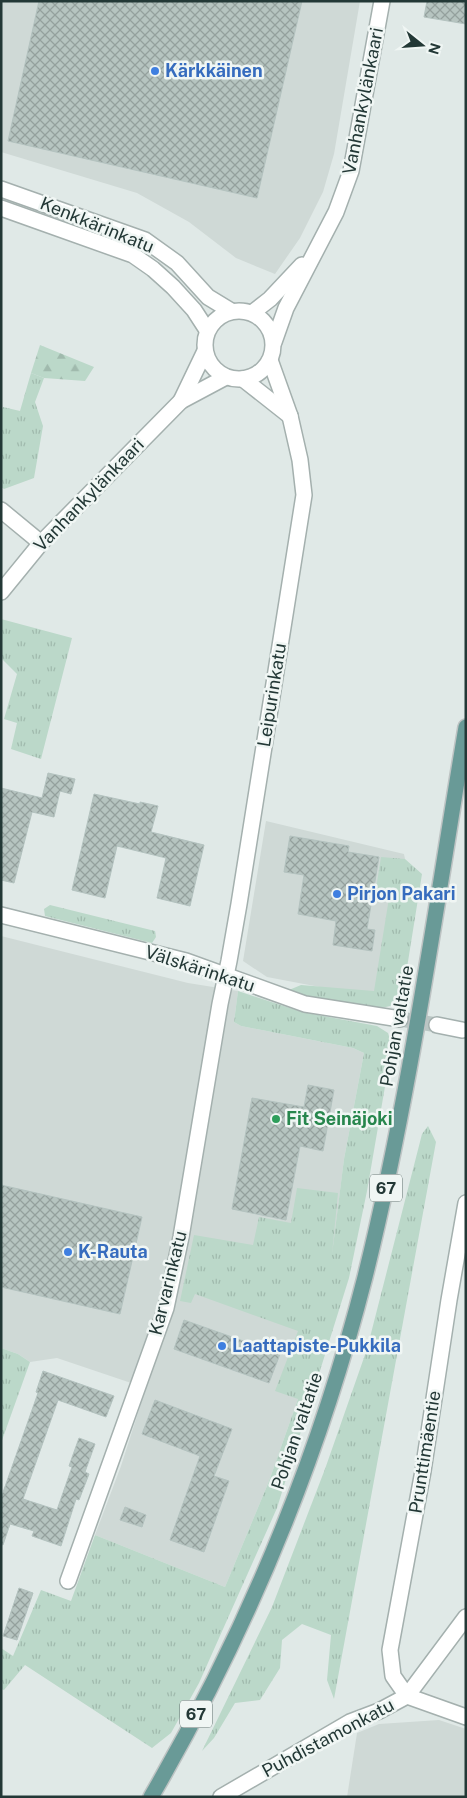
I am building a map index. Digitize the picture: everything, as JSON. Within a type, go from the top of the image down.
[{"type":"main road","name":"Pohjan valtatie","points":[[151,1797],[175,1755],[238,1630],[286,1520],[318,1434],[340,1365],[384,1196],[410,1064],[466,727]]},
{"type":"street","name":"Vanhankylänkaari","points":[[274,342],[286,308],[336,212],[351,171],[382,1]]},
{"type":"street","name":"Kenkkärinkatu","points":[[1,188],[145,240],[177,262],[208,297],[231,311]]},
{"type":"street","name":"Kenkkärinkatu","points":[[1,208],[133,256],[153,269],[173,288],[194,310],[207,330]]},
{"type":"street","name":"Vanhankylänkaari","points":[[252,313],[270,299],[313,253]]},
{"type":"street","points":[[242,310],[252,313],[267,324],[272,333],[274,342],[270,360],[264,369],[254,376],[243,379],[226,377],[212,367],[205,351],[204,341],[207,330],[221,315],[231,311],[242,310]]},
{"type":"street","name":"Vanhankylänkaari","points":[[181,401],[205,351]]},
{"type":"street","name":"Leipurinkatu","points":[[226,974],[239,904],[304,495],[300,460],[290,416],[270,360]]},
{"type":"street","name":"Vanhankylänkaari","points":[[1,592],[41,543],[181,401],[226,377]]},
{"type":"street","points":[[243,379],[290,416]]},
{"type":"street","points":[[1,510],[41,543]]},
{"type":"street","name":"Välskärinkatu","points":[[1,915],[160,953],[226,974],[305,1004],[400,1019]]},
{"type":"street","name":"Karvarinkatu","points":[[68,1581],[166,1308],[181,1237],[226,974]]},
{"type":"street","points":[[437,1026],[462,1030]]},
{"type":"street","name":"Prunttimäentie","points":[[407,1696],[393,1676],[390,1650],[423,1471],[466,1203]]},
{"type":"street","points":[[407,1696],[466,1617]]},
{"type":"street","name":"Puhdistamonkatu","points":[[221,1797],[350,1722],[378,1711],[407,1696],[466,1716]]},
{"type":"shaded area","name":"Kärkkäinen","points":[[1,1],[360,1],[334,154],[323,192],[300,238],[275,274],[236,258],[189,222],[137,193],[1,152]]},
{"type":"shaded area","points":[[266,821],[404,854],[405,859],[378,998],[267,977],[243,961]]},
{"type":"shaded area","points":[[1,936],[188,983],[238,991],[234,1022],[241,1026],[353,1048],[364,1053],[344,1159],[326,1305],[298,1399],[269,1481],[225,1587],[95,1535],[121,1466],[146,1388],[57,1358],[30,1362],[18,1354],[1,1348]]},
{"type":"shaded area","points":[[439,1720],[466,1729],[466,1797],[347,1797],[357,1733],[379,1724]]},
{"type":"green space","points":[[40,345],[94,367],[85,381],[44,378],[31,373]]},
{"type":"green space","points":[[31,373],[44,378],[35,402],[43,426],[34,478],[4,489],[1,487],[1,411],[3,407],[20,411]]},
{"type":"green space","points":[[1,619],[72,638],[41,759],[11,749],[17,723],[4,719],[17,674],[1,658]]},
{"type":"green space","points":[[381,857],[405,859],[422,874],[402,999],[394,1005],[378,1009],[309,997],[289,990],[301,985],[374,991],[389,898],[375,895]]},
{"type":"green space","points":[[50,905],[155,931],[156,937],[152,943],[45,916],[44,909]]},
{"type":"green space","points":[[238,991],[302,1012],[377,1026],[388,1033],[392,1046],[367,1191],[349,1278],[277,1508],[199,1683],[171,1733],[152,1748],[25,1665],[4,1690],[1,1689],[1,1648],[13,1656],[41,1590],[71,1601],[95,1535],[225,1587],[269,1481],[298,1399],[275,1391],[298,1331],[195,1294],[191,1303],[180,1301],[194,1235],[253,1245],[259,1217],[291,1223],[297,1188],[338,1193],[332,1254],[344,1159],[364,1053],[353,1048],[241,1026],[234,1022]]},
{"type":"green space","points":[[428,1126],[436,1142],[334,1699],[327,1680],[331,1635],[302,1624],[282,1640],[280,1668],[260,1700],[235,1703],[214,1738],[202,1751],[272,1607],[325,1469],[367,1349],[422,1134]]},
{"type":"green space","points":[[1,1348],[18,1354],[30,1362],[1,1443]]},
{"type":"building","name":"Kärkkäinen","points":[[39,1],[302,1],[257,198],[8,141]]},
{"type":"building","points":[[427,1],[466,1],[466,24],[424,17]]},
{"type":"building","points":[[48,773],[75,779],[71,794],[60,791],[54,817],[32,812],[14,883],[1,880],[1,788],[42,798]]},
{"type":"building","points":[[94,794],[158,806],[151,832],[204,845],[190,906],[157,898],[166,858],[117,846],[105,898],[72,890]]},
{"type":"building","name":"Pirjon Pakari","points":[[290,836],[349,846],[348,852],[379,857],[367,929],[375,930],[372,951],[333,945],[336,921],[298,914],[304,875],[284,872]]},
{"type":"building","points":[[308,1085],[334,1090],[323,1151],[300,1146],[286,1220],[232,1209],[252,1098],[304,1107]]},
{"type":"building","name":"K-Rauta","points":[[1,1185],[142,1217],[120,1314],[1,1287]]},
{"type":"building","points":[[184,1320],[280,1354],[269,1383],[174,1349]]},
{"type":"building","points":[[43,1371],[114,1396],[106,1417],[58,1400],[23,1499],[57,1510],[72,1467],[69,1466],[79,1438],[95,1444],[85,1472],[89,1474],[79,1500],[76,1499],[61,1546],[32,1536],[34,1531],[10,1524],[3,1545],[1,1544],[1,1498],[38,1393],[36,1392]]},
{"type":"building","points":[[155,1400],[232,1429],[214,1476],[229,1481],[204,1552],[170,1540],[200,1456],[142,1434]]},
{"type":"building","points":[[125,1507],[146,1515],[142,1527],[120,1520]]},
{"type":"building","points":[[19,1588],[33,1593],[17,1640],[3,1636]]},
{"type":"tunnel","points":[[400,1019],[437,1025]]},
{"type":"place","name":"Kärkkäinen","points":[[155,71]]},
{"type":"place","name":"Pirjon Pakari","points":[[337,894]]},
{"type":"place","name":"Fit Seinäjoki","points":[[276,1119]]},
{"type":"place","name":"K-Rauta","points":[[68,1252]]},
{"type":"place","name":"Laattapiste-Pukkila","points":[[222,1346]]}]
